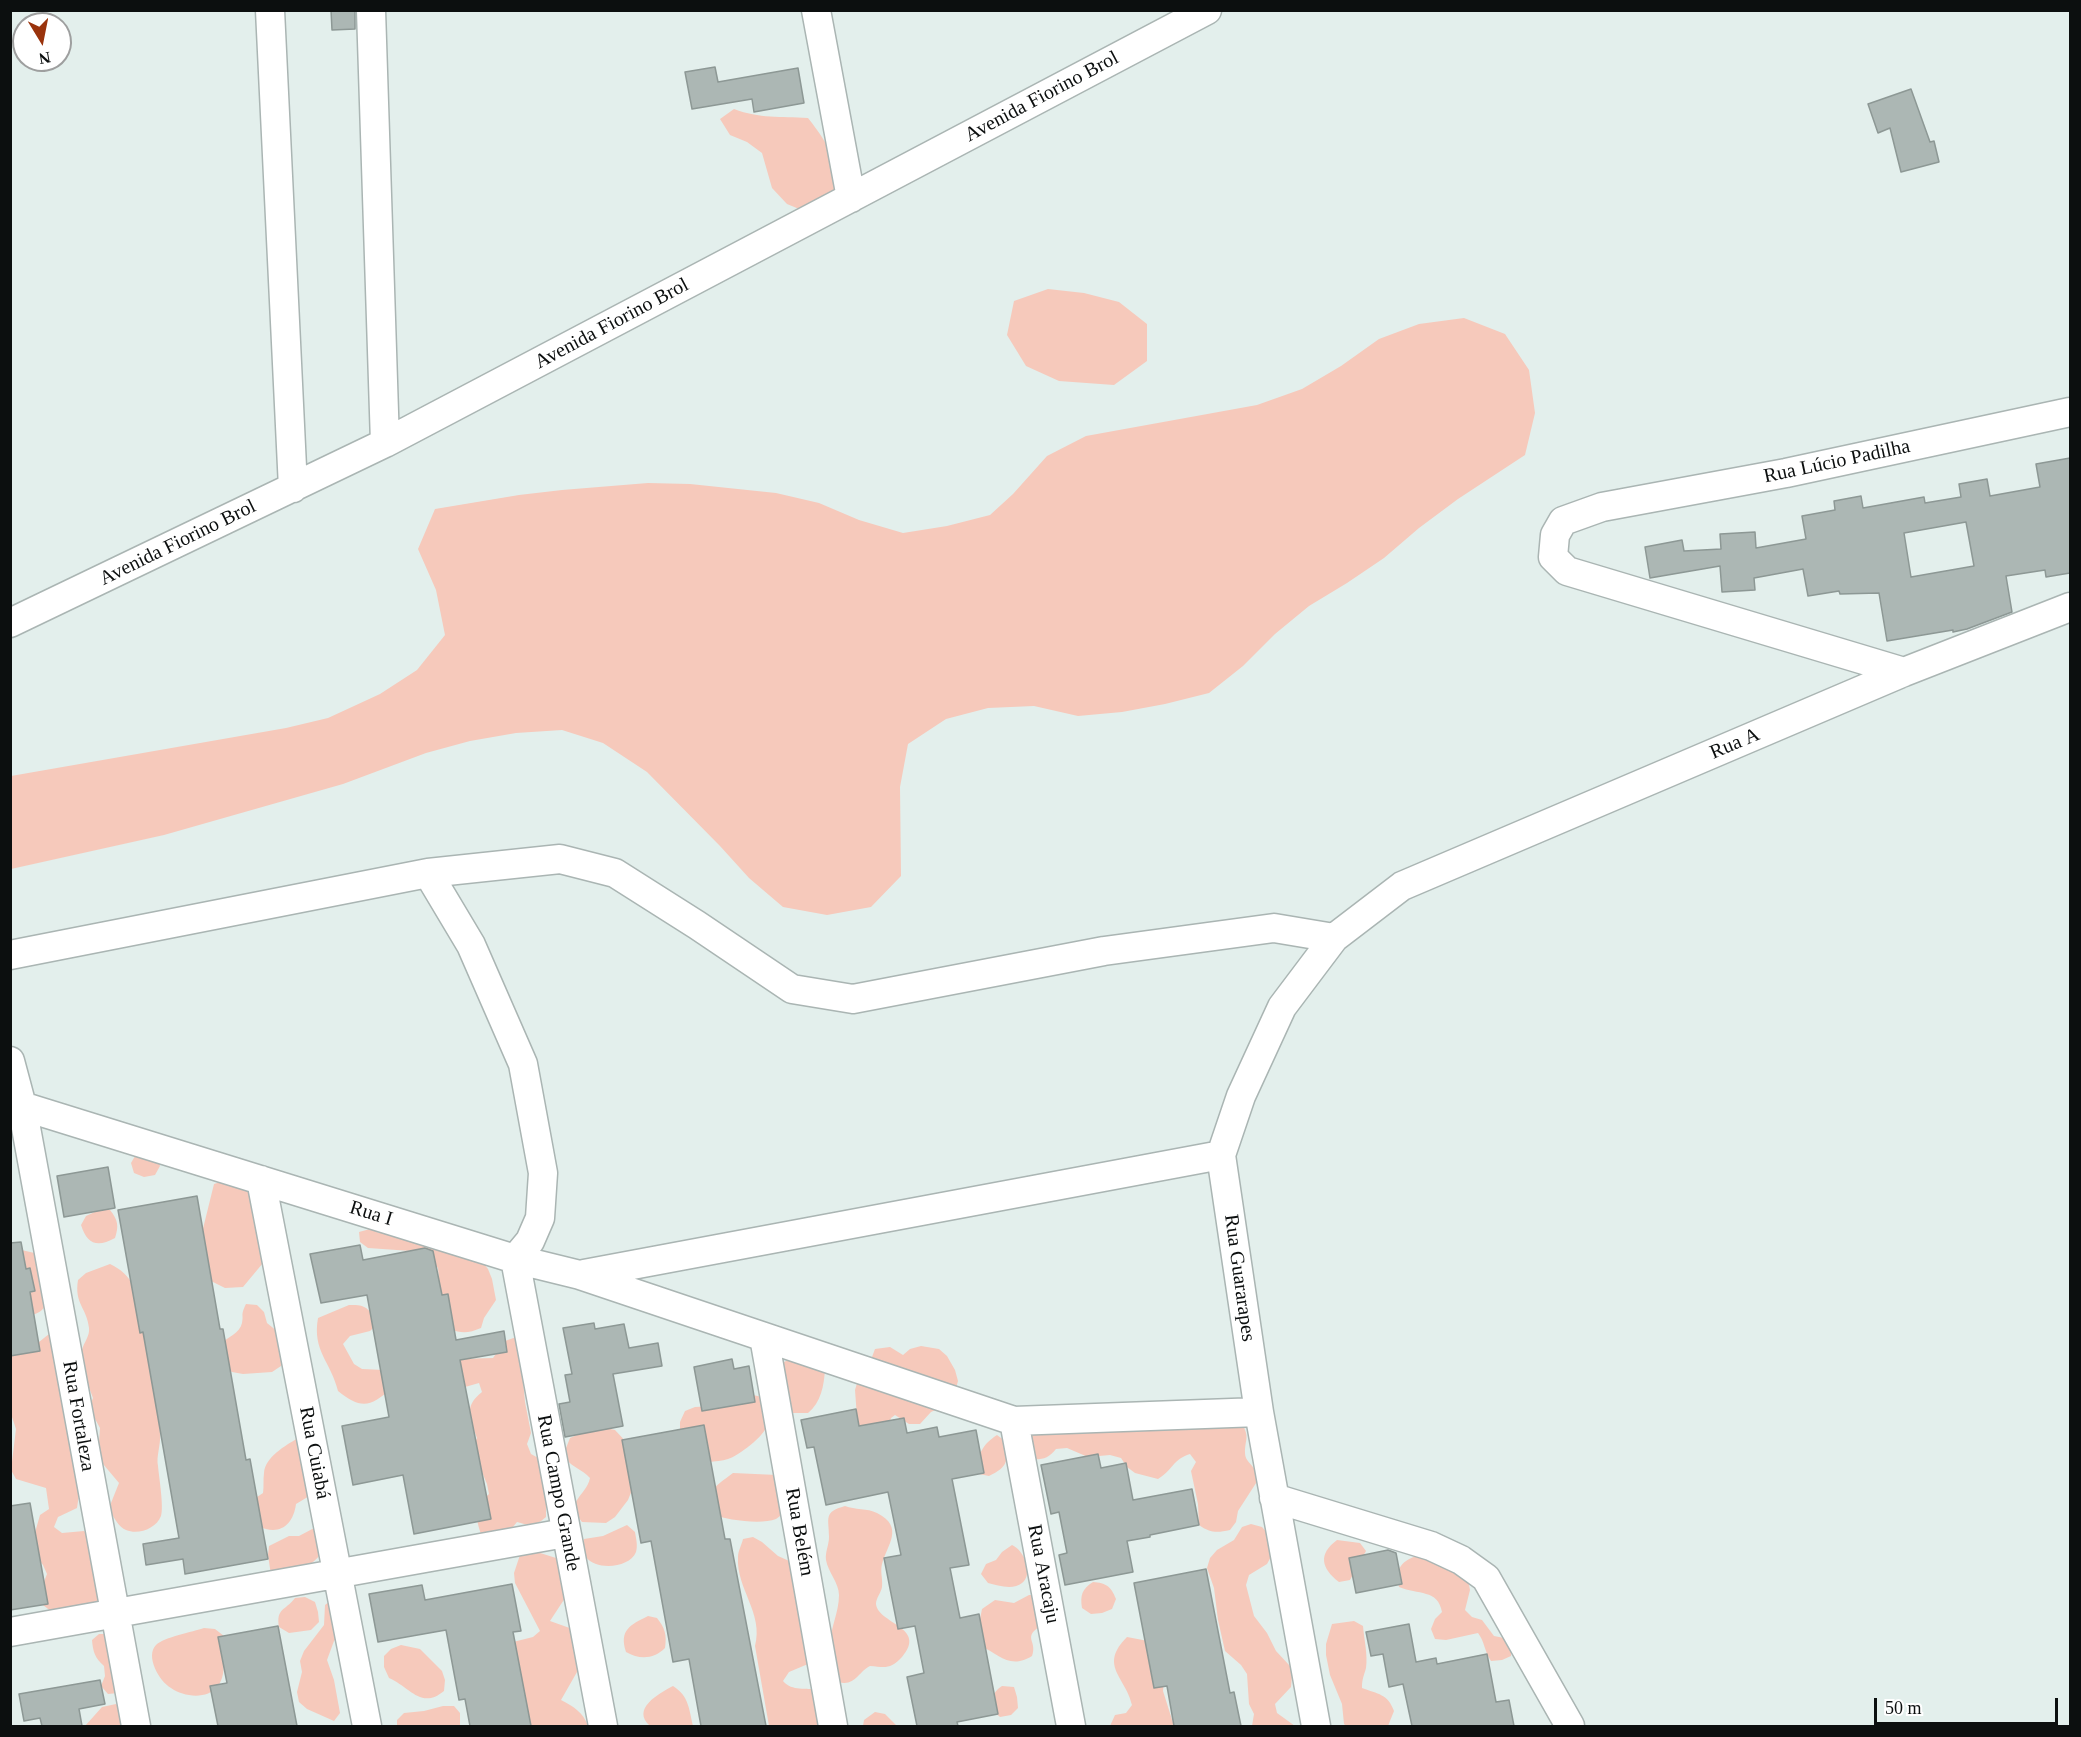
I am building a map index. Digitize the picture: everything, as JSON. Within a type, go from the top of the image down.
[{"type":"street","points":[[270,10],[292,488]]},
{"type":"street","points":[[370,10],[385,443]]},
{"type":"street","points":[[816,10],[851,198]]},
{"type":"street","name":"Avenida Fiorino Brol","points":[[10,623],[385,443],[1207,10]]},
{"type":"street","name":"Rua Lúcio Padilha","points":[[1904,672],[1567,571],[1553,557],[1556,535],[1563,521],[1602,507],[1786,473],[2070,412]]},
{"type":"street","name":"Rua A","points":[[1402,886],[1904,672],[2070,608]]},
{"type":"street","points":[[10,955],[428,873],[560,859],[615,873],[792,989],[853,999],[1104,951],[1274,928],[1334,938]]},
{"type":"street","points":[[428,873],[471,945],[523,1064],[543,1173],[540,1218],[530,1241],[515,1259]]},
{"type":"street","name":"Rua Guararapes","points":[[1316,1726],[1259,1412],[1221,1155],[1241,1096],[1282,1007],[1334,938],[1402,886]]},
{"type":"street","points":[[10,1062],[22,1106]]},
{"type":"street","name":"Rua I","points":[[22,1106],[515,1259],[580,1275],[1014,1421]]},
{"type":"street","name":"Rua Fortaleza","points":[[22,1106],[136,1726]]},
{"type":"street","points":[[580,1275],[1221,1155]]},
{"type":"street","name":"Rua Cuiabá","points":[[261,1180],[366,1726]]},
{"type":"street","name":"Rua Campo Grande","points":[[515,1259],[603,1726]]},
{"type":"street","name":"Rua Belém","points":[[764,1337],[833,1726]]},
{"type":"street","points":[[1014,1421],[1259,1412]]},
{"type":"street","name":"Rua Aracaju","points":[[1014,1421],[1071,1726]]},
{"type":"street","points":[[1274,1498],[1431,1546],[1461,1560],[1486,1578],[1570,1726]]},
{"type":"street","points":[[10,1632],[566,1533]]},
{"type":"shaded area","points":[[734,109],[761,116],[808,118],[832,154],[844,196],[804,211],[787,204],[772,188],[762,153],[747,142],[730,135],[720,119]]},
{"type":"shaded area","points":[[1048,289],[1084,293],[1119,302],[1147,324],[1147,361],[1114,385],[1059,381],[1026,366],[1007,335],[1014,301]]},
{"type":"shaded area","points":[[1464,318],[1505,334],[1529,370],[1535,413],[1525,455],[1458,499],[1384,558],[1309,606],[1275,634],[1243,666],[1209,693],[1122,712],[1078,716],[1034,706],[988,708],[946,719],[908,744],[900,787],[901,876],[871,907],[827,915],[783,907],[749,878],[647,772],[603,743],[562,730],[516,733],[470,741],[426,753],[343,784],[164,835],[11,869],[11,776],[286,728],[328,718],[380,694],[417,670],[445,635],[436,590],[418,549],[435,509],[562,490],[648,483],[690,484],[776,493],[819,503],[859,520],[903,533],[947,526],[990,515],[1013,494],[1047,456],[1086,436],[1257,405],[1302,389],[1341,366],[1379,339],[1419,324]]},
{"type":"shaded area","points":[[142,1144],[157,1155],[160,1166],[155,1175],[144,1177],[134,1173],[131,1163]]},
{"type":"shaded area","points":[[224,1181],[243,1186],[250,1193],[268,1253],[263,1263],[243,1287],[225,1288],[205,1278],[196,1257],[214,1184]]},
{"type":"shaded area","points":[[99,1210],[110,1210],[117,1227],[115,1238],[103,1243],[90,1240],[81,1225],[86,1216]]},
{"type":"shaded area","points":[[370,1229],[379,1233],[404,1233],[475,1253],[488,1269],[496,1300],[484,1318],[481,1328],[466,1332],[450,1329],[442,1310],[438,1268],[431,1260],[411,1251],[368,1248],[360,1242],[359,1232]]},
{"type":"shaded area","points":[[13,1248],[43,1255],[48,1294],[43,1309],[36,1314],[25,1316],[33,1285]]},
{"type":"shaded area","points":[[110,1264],[124,1273],[141,1303],[149,1340],[160,1429],[158,1462],[162,1512],[159,1521],[146,1530],[136,1532],[124,1529],[111,1513],[111,1503],[119,1483],[98,1458],[100,1428],[89,1408],[93,1398],[81,1363],[82,1350],[89,1334],[89,1328],[79,1300],[78,1280],[86,1273]]},
{"type":"shaded area","points":[[246,1304],[257,1305],[264,1312],[267,1323],[283,1336],[287,1356],[281,1366],[272,1372],[243,1374],[232,1372],[223,1365],[220,1344],[241,1327]]},
{"type":"shaded area","points":[[349,1305],[360,1305],[367,1308],[378,1324],[370,1331],[350,1336],[343,1344],[354,1364],[362,1369],[384,1370],[391,1388],[384,1395],[365,1404],[353,1401],[338,1391],[318,1339],[318,1318]]},
{"type":"shaded area","points":[[54,1330],[80,1488],[77,1508],[58,1517],[54,1527],[62,1533],[84,1531],[90,1538],[100,1598],[93,1605],[52,1612],[43,1605],[43,1584],[47,1574],[37,1557],[34,1536],[40,1515],[49,1509],[46,1488],[16,1479],[11,1470],[16,1429],[11,1414],[11,1349],[39,1342]]},
{"type":"shaded area","points":[[519,1336],[525,1402],[531,1433],[527,1444],[531,1454],[540,1459],[546,1496],[546,1517],[533,1524],[517,1522],[507,1534],[484,1542],[477,1517],[483,1500],[489,1494],[472,1448],[477,1438],[470,1413],[472,1403],[482,1392],[479,1383],[458,1389],[460,1359],[493,1358],[505,1341]]},
{"type":"shaded area","points":[[921,1346],[939,1349],[947,1356],[958,1381],[955,1392],[946,1405],[931,1412],[920,1424],[909,1424],[895,1415],[891,1418],[886,1433],[859,1445],[855,1390],[875,1349],[890,1347],[903,1355],[910,1349]]},
{"type":"shaded area","points":[[790,1359],[825,1369],[821,1393],[816,1404],[808,1413],[790,1413],[783,1367],[784,1362]]},
{"type":"shaded area","points":[[753,1395],[762,1397],[767,1425],[756,1440],[732,1457],[709,1462],[680,1433],[680,1422],[685,1411],[695,1407],[715,1406]]},
{"type":"shaded area","points":[[1161,1421],[1242,1423],[1246,1436],[1245,1456],[1255,1470],[1258,1480],[1238,1511],[1236,1522],[1230,1530],[1214,1532],[1199,1525],[1198,1504],[1191,1471],[1196,1462],[1190,1454],[1176,1462],[1158,1479],[1135,1473],[1121,1458],[1110,1455],[1088,1457],[1067,1448],[1056,1449],[1041,1459],[1029,1459],[1023,1452],[1032,1425],[1123,1425],[1131,1432]]},
{"type":"shaded area","points":[[606,1428],[615,1430],[629,1445],[636,1480],[628,1500],[615,1517],[606,1523],[582,1522],[575,1509],[576,1503],[590,1478],[566,1459],[566,1448],[570,1438]]},
{"type":"shaded area","points":[[997,1435],[1005,1441],[1006,1462],[989,1476],[979,1474],[976,1470],[980,1454],[988,1442]]},
{"type":"shaded area","points":[[298,1438],[311,1495],[296,1504],[292,1518],[284,1527],[272,1530],[258,1526],[254,1499],[263,1493],[265,1467],[276,1452]]},
{"type":"shaded area","points":[[733,1473],[777,1475],[784,1513],[776,1519],[762,1522],[734,1520],[712,1514],[714,1489]]},
{"type":"shaded area","points":[[845,1506],[873,1511],[890,1524],[892,1537],[882,1564],[882,1587],[876,1604],[879,1611],[906,1632],[909,1639],[908,1647],[902,1657],[894,1664],[887,1667],[870,1666],[852,1681],[844,1683],[838,1682],[830,1650],[839,1595],[826,1557],[830,1513]]},
{"type":"shaded area","points":[[1251,1524],[1262,1527],[1269,1535],[1272,1555],[1267,1564],[1249,1575],[1246,1585],[1254,1616],[1267,1633],[1276,1651],[1290,1666],[1291,1687],[1275,1704],[1277,1713],[1295,1726],[1252,1726],[1254,1714],[1249,1704],[1247,1674],[1241,1665],[1225,1651],[1218,1620],[1214,1588],[1207,1568],[1210,1558],[1217,1550],[1234,1540],[1242,1527]]},
{"type":"shaded area","points":[[627,1525],[635,1532],[637,1547],[633,1557],[627,1562],[605,1566],[586,1557],[583,1550],[584,1539],[603,1536]]},
{"type":"shaded area","points":[[318,1526],[322,1553],[299,1571],[271,1575],[269,1546],[289,1536],[299,1536]]},
{"type":"shaded area","points":[[753,1537],[778,1556],[796,1564],[803,1582],[797,1604],[801,1613],[808,1664],[789,1672],[783,1681],[795,1688],[819,1690],[827,1726],[769,1726],[755,1646],[756,1623],[739,1569],[738,1555],[743,1539]]},
{"type":"shaded area","points":[[1337,1540],[1360,1543],[1366,1551],[1350,1580],[1339,1582],[1325,1566],[1327,1550]]},
{"type":"shaded area","points":[[1012,1545],[1024,1557],[1027,1568],[1026,1579],[1019,1585],[1010,1587],[988,1583],[981,1574],[986,1564],[996,1560]]},
{"type":"shaded area","points":[[537,1552],[556,1558],[563,1564],[567,1595],[550,1621],[578,1631],[584,1651],[577,1672],[561,1700],[578,1710],[588,1726],[507,1726],[505,1723],[513,1642],[533,1637],[540,1631],[515,1583],[514,1573],[520,1555]]},
{"type":"shaded area","points":[[1424,1553],[1468,1580],[1470,1590],[1465,1610],[1472,1617],[1482,1620],[1494,1636],[1504,1638],[1512,1645],[1511,1656],[1491,1661],[1478,1633],[1446,1640],[1435,1639],[1431,1629],[1435,1619],[1442,1612],[1440,1605],[1432,1596],[1399,1587],[1398,1573],[1402,1564]]},
{"type":"shaded area","points":[[1093,1582],[1105,1584],[1110,1588],[1116,1599],[1112,1609],[1091,1614],[1082,1608],[1083,1593],[1086,1587]]},
{"type":"shaded area","points":[[1029,1595],[1039,1595],[1042,1625],[1031,1636],[1032,1656],[1024,1660],[1011,1661],[980,1646],[976,1622],[980,1619],[982,1609],[995,1600],[1014,1603]]},
{"type":"shaded area","points":[[305,1597],[315,1602],[319,1622],[311,1630],[289,1633],[279,1627],[278,1621],[282,1610],[295,1598]]},
{"type":"shaded area","points":[[334,1598],[353,1618],[334,1641],[327,1660],[334,1680],[340,1713],[334,1721],[307,1709],[299,1702],[297,1692],[302,1672],[300,1661],[304,1651],[324,1625],[325,1605]]},
{"type":"shaded area","points":[[648,1616],[657,1618],[662,1625],[665,1632],[665,1648],[647,1657],[626,1652],[625,1633],[636,1622]]},
{"type":"shaded area","points":[[1354,1621],[1363,1626],[1366,1647],[1366,1668],[1362,1688],[1382,1695],[1392,1705],[1394,1711],[1388,1726],[1346,1726],[1344,1724],[1342,1704],[1330,1675],[1326,1644],[1332,1624]]},
{"type":"shaded area","points":[[204,1628],[215,1629],[224,1636],[224,1668],[221,1680],[213,1690],[202,1695],[195,1696],[176,1691],[166,1685],[158,1674],[153,1662],[153,1650],[160,1642]]},
{"type":"shaded area","points":[[99,1634],[109,1634],[118,1693],[108,1694],[101,1686],[105,1676],[104,1666],[95,1654],[92,1640]]},
{"type":"shaded area","points":[[1127,1637],[1148,1641],[1165,1670],[1163,1691],[1174,1726],[1110,1726],[1115,1715],[1126,1713],[1132,1705],[1114,1664],[1119,1647]]},
{"type":"shaded area","points":[[401,1645],[420,1649],[442,1671],[445,1680],[444,1691],[436,1696],[422,1698],[389,1678],[384,1667],[384,1656],[391,1649]]},
{"type":"shaded area","points":[[673,1686],[685,1699],[693,1726],[650,1726],[643,1714],[645,1708],[660,1693]]},
{"type":"shaded area","points":[[1002,1686],[1014,1687],[1018,1708],[1011,1715],[1000,1717],[992,1701],[995,1693]]},
{"type":"shaded area","points":[[116,1704],[122,1712],[124,1726],[85,1726],[102,1707]]},
{"type":"shaded area","points":[[454,1706],[460,1713],[460,1726],[397,1726],[397,1720],[404,1713]]},
{"type":"shaded area","points":[[875,1712],[885,1714],[897,1726],[863,1726],[864,1720]]},
{"type":"building","points":[[331,10],[355,10],[355,29],[332,30]]},
{"type":"building","points":[[715,67],[718,82],[798,68],[804,103],[754,112],[752,99],[692,109],[685,72]]},
{"type":"building","points":[[1911,89],[1930,142],[1934,141],[1939,162],[1901,172],[1890,128],[1878,133],[1868,104]]},
{"type":"building","points":[[2070,458],[2070,573],[2046,577],[2045,570],[2006,576],[2012,612],[1967,629],[1887,641],[1879,593],[1840,594],[1839,591],[1808,596],[1803,569],[1754,578],[1755,590],[1722,592],[1720,566],[1650,578],[1645,547],[1682,540],[1684,551],[1721,549],[1720,534],[1755,532],[1756,548],[1806,539],[1802,516],[1835,510],[1834,501],[1861,496],[1863,508],[1924,497],[1925,503],[1961,497],[1959,484],[1987,479],[1990,496],[2040,487],[2036,464]],"holes":[[[1966,522],[1974,566],[1911,577],[1904,533]]]},
{"type":"building","points":[[108,1167],[115,1208],[64,1217],[57,1176]]},
{"type":"building","points":[[197,1196],[220,1329],[223,1329],[246,1460],[250,1459],[268,1559],[185,1574],[183,1559],[146,1565],[143,1544],[179,1538],[143,1332],[140,1333],[118,1210]]},
{"type":"building","points":[[21,1242],[26,1269],[30,1268],[35,1291],[30,1292],[40,1351],[10,1356],[10,1243]]},
{"type":"building","points":[[360,1245],[363,1260],[425,1248],[433,1251],[442,1295],[448,1294],[456,1340],[504,1331],[507,1352],[460,1360],[491,1519],[414,1534],[403,1475],[353,1485],[342,1426],[389,1417],[367,1295],[321,1303],[310,1254]]},
{"type":"building","points":[[594,1323],[595,1329],[624,1324],[629,1348],[658,1343],[662,1366],[613,1374],[623,1426],[565,1437],[559,1404],[570,1402],[565,1375],[572,1374],[563,1328]]},
{"type":"building","points":[[732,1359],[734,1369],[749,1366],[755,1402],[702,1411],[694,1367]]},
{"type":"building","points":[[856,1409],[859,1426],[904,1418],[907,1433],[937,1427],[939,1437],[976,1430],[984,1473],[952,1479],[969,1565],[950,1568],[960,1618],[979,1614],[998,1714],[957,1722],[958,1726],[917,1726],[907,1677],[924,1673],[915,1626],[898,1629],[884,1558],[901,1555],[888,1492],[826,1505],[814,1447],[807,1448],[801,1420]]},
{"type":"building","points":[[704,1425],[725,1539],[730,1539],[766,1726],[701,1726],[689,1659],[673,1662],[651,1541],[641,1543],[622,1440]]},
{"type":"building","points":[[1098,1454],[1101,1468],[1126,1463],[1133,1500],[1192,1489],[1199,1525],[1127,1541],[1133,1572],[1065,1585],[1059,1555],[1067,1553],[1059,1512],[1051,1514],[1041,1465]]},
{"type":"building","points":[[30,1503],[48,1604],[10,1610],[10,1506]]},
{"type":"building","points":[[1388,1550],[1396,1553],[1402,1584],[1356,1593],[1349,1558]]},
{"type":"building","points":[[1206,1569],[1230,1693],[1234,1692],[1241,1726],[1174,1726],[1167,1686],[1154,1688],[1134,1583]]},
{"type":"building","points":[[512,1584],[521,1631],[513,1632],[531,1726],[470,1726],[465,1699],[459,1700],[446,1630],[378,1642],[369,1594],[422,1585],[425,1600]]},
{"type":"building","points":[[1409,1624],[1416,1662],[1436,1658],[1437,1664],[1487,1654],[1496,1702],[1509,1700],[1514,1726],[1412,1726],[1403,1684],[1389,1687],[1383,1654],[1371,1656],[1366,1632]]},
{"type":"building","points":[[278,1626],[297,1726],[218,1726],[210,1686],[227,1683],[218,1637]]},
{"type":"building","points":[[100,1680],[105,1704],[79,1709],[82,1726],[42,1726],[40,1718],[24,1721],[19,1694]]}]
